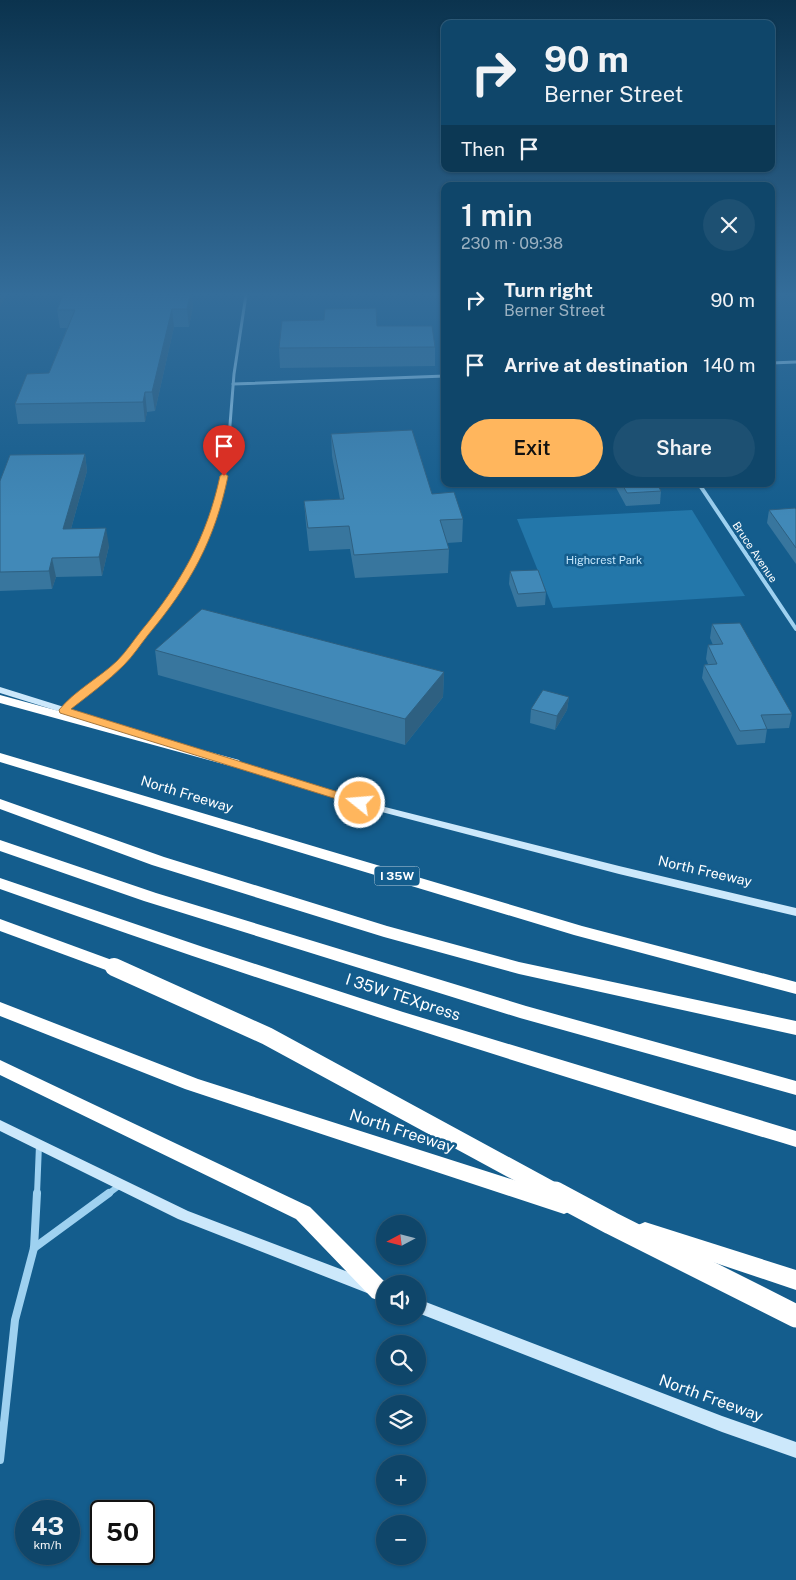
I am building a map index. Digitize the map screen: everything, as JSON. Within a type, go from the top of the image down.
[{"type":"highway","points":[[0,698],[234,763]]},
{"type":"highway","name":"North Freeway","points":[[0,757],[580,931],[796,988]]},
{"type":"highway","points":[[0,804],[158,861],[384,931],[519,968],[796,1028]]},
{"type":"highway","name":"I 35W TEXpress","points":[[0,844],[150,897],[517,1010],[796,1088]]},
{"type":"highway","name":"I 35W TEXpress","points":[[0,883],[124,928],[571,1072],[796,1140]]},
{"type":"highway","points":[[0,925],[114,967],[267,1036],[611,1223],[796,1316]]},
{"type":"highway","name":"North Freeway","points":[[0,1009],[192,1084],[796,1280]]},
{"type":"highway","points":[[0,1066],[302,1214],[376,1286]]},
{"type":"main road","name":"North Freeway","points":[[0,690],[378,808],[618,870],[796,912]]},
{"type":"main road","points":[[0,1125],[183,1215],[376,1290]]},
{"type":"main road","name":"North Freeway","points":[[426,1309],[722,1424],[796,1450]]},
{"type":"street","points":[[64,710],[120,662],[167,607],[206,539],[218,505],[227,461],[235,369]]},
{"type":"street","points":[[233,384],[441,376]]},
{"type":"street","name":"Bruce Avenue","points":[[701,487],[796,629]]},
{"type":"street","points":[[0,1460],[15,1320],[34,1248],[39,1145]]},
{"type":"street","points":[[34,1248],[120,1185]]},
{"type":"green space","name":"Highcrest Park","points":[[692,510],[745,596],[553,608],[517,519]]},
{"type":"building","points":[[51,369],[158,369],[152,392],[145,392],[143,402],[15,404],[27,374],[49,373]]},
{"type":"building","points":[[412,430],[432,494],[454,492],[463,519],[440,520],[449,549],[354,555],[349,526],[308,528],[304,501],[344,499],[331,434]]},
{"type":"building","points":[[85,454],[63,529],[106,528],[99,557],[52,558],[49,571],[0,572],[0,481],[10,455]]},
{"type":"building","points":[[624,487],[659,487],[661,491],[627,493]]},
{"type":"building","points":[[796,509],[796,548],[769,510]]},
{"type":"building","points":[[538,570],[546,592],[518,594],[510,571]]},
{"type":"building","points":[[202,609],[444,672],[405,719],[155,650]]},
{"type":"building","points":[[740,623],[792,714],[761,715],[767,729],[740,731],[704,665],[717,664],[708,645],[723,644],[712,624]]},
{"type":"building","points":[[543,690],[569,697],[557,716],[531,709]]},
{"type":"route","points":[[224,476],[218,505],[206,539],[167,607],[120,662],[64,710],[360,803]]}]
